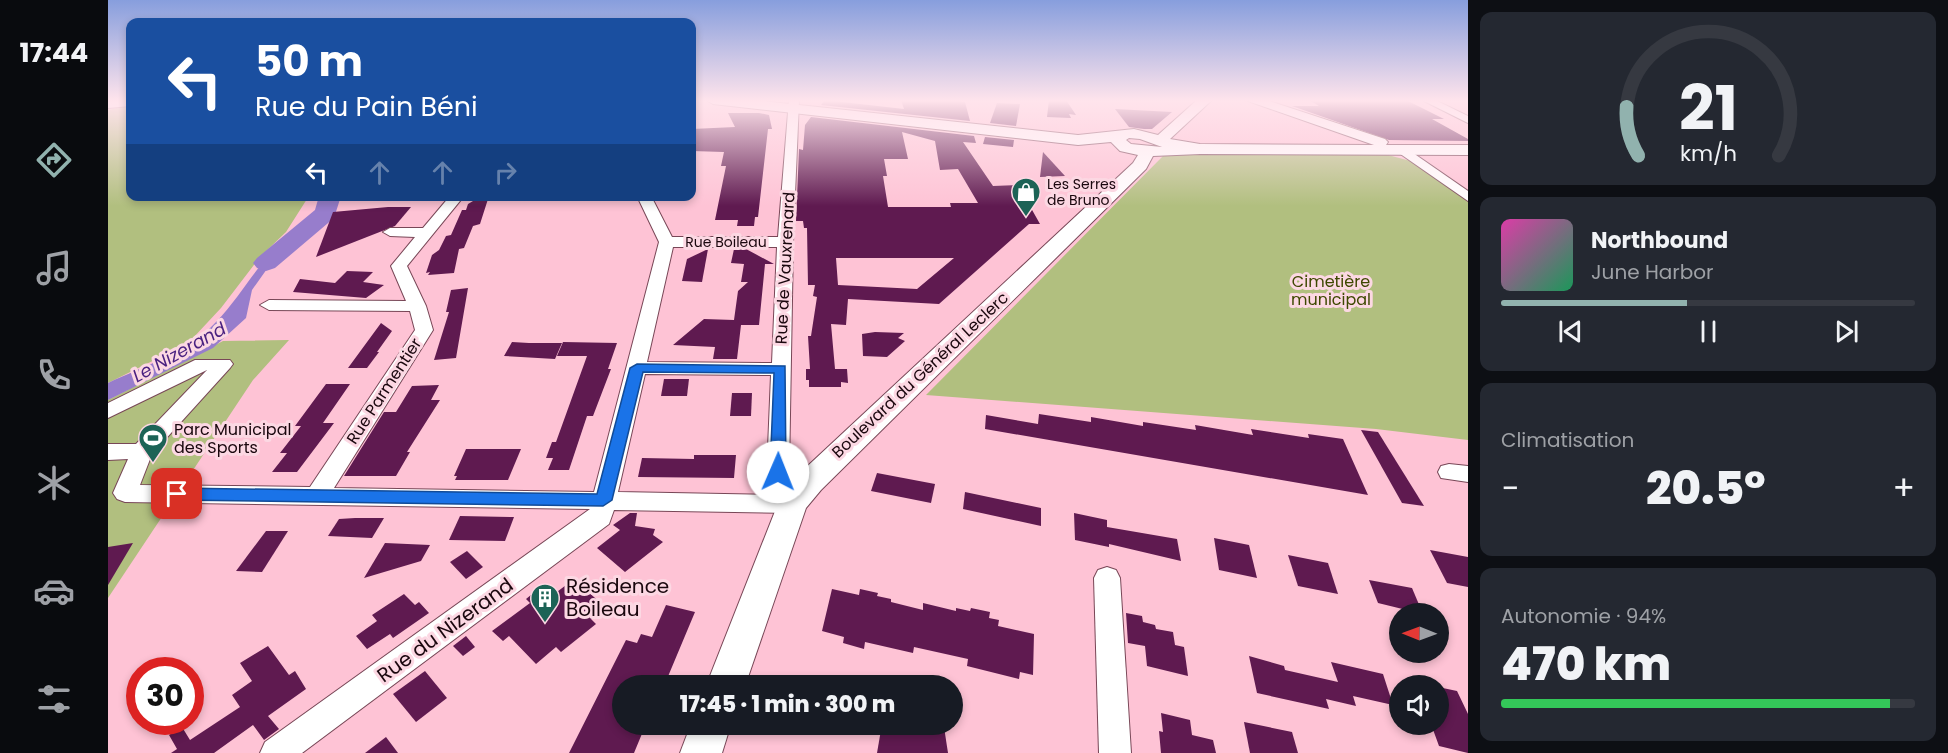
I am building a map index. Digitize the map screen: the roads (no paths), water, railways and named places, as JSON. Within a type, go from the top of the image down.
[{"type":"main road","points":[[1036,135],[1146,146],[1200,148],[1371,144]]},
{"type":"main road","points":[[1142,135],[1146,146]]},
{"type":"main road","name":"Boulevard du Général Leclerc","points":[[729,675],[792,504],[820,470],[1146,146],[1160,135]]},
{"type":"main road","points":[[1346,135],[1371,144],[1403,150],[1468,150]]},
{"type":"main road","points":[[700,753],[707,735]]},
{"type":"street","name":"Rue de Vauxrenard","points":[[792,135],[785,242],[778,472],[792,504]]},
{"type":"street","points":[[1403,150],[1468,197]]},
{"type":"street","name":"Rue Parmentier","points":[[317,496],[424,330],[417,306],[399,266],[454,201]]},
{"type":"street","points":[[646,201],[667,242]]},
{"type":"street","points":[[390,232],[427,233]]},
{"type":"street","name":"Rue Boileau","points":[[667,242],[785,242]]},
{"type":"street","name":"Rue du Nizerand","points":[[276,753],[600,517],[667,242]]},
{"type":"street","points":[[269,305],[417,306]]},
{"type":"street","points":[[108,411],[202,364],[223,364],[142,451],[124,493],[792,504]]},
{"type":"street","points":[[637,368],[781,369]]},
{"type":"street","points":[[108,452],[142,451]]},
{"type":"street","points":[[1107,578],[1115,753]]},
{"type":"water","points":[[292,235],[305,235],[274,259],[252,290],[246,318],[213,348],[108,400],[108,383],[179,350],[205,333],[226,311],[270,254]]},
{"type":"waterway","name":"Le Nizerand","points":[[266,263],[326,213],[329,201]]},
{"type":"place","name":"Les Serres de Bruno","points":[[1026,218]]},
{"type":"place","name":"Parc Municipal des Sports","points":[[153,464]]},
{"type":"place","name":"Résidence Boileau","points":[[545,624]]},
{"type":"park label","name":"Cimetière municipal","points":[[1331,290]]}]
